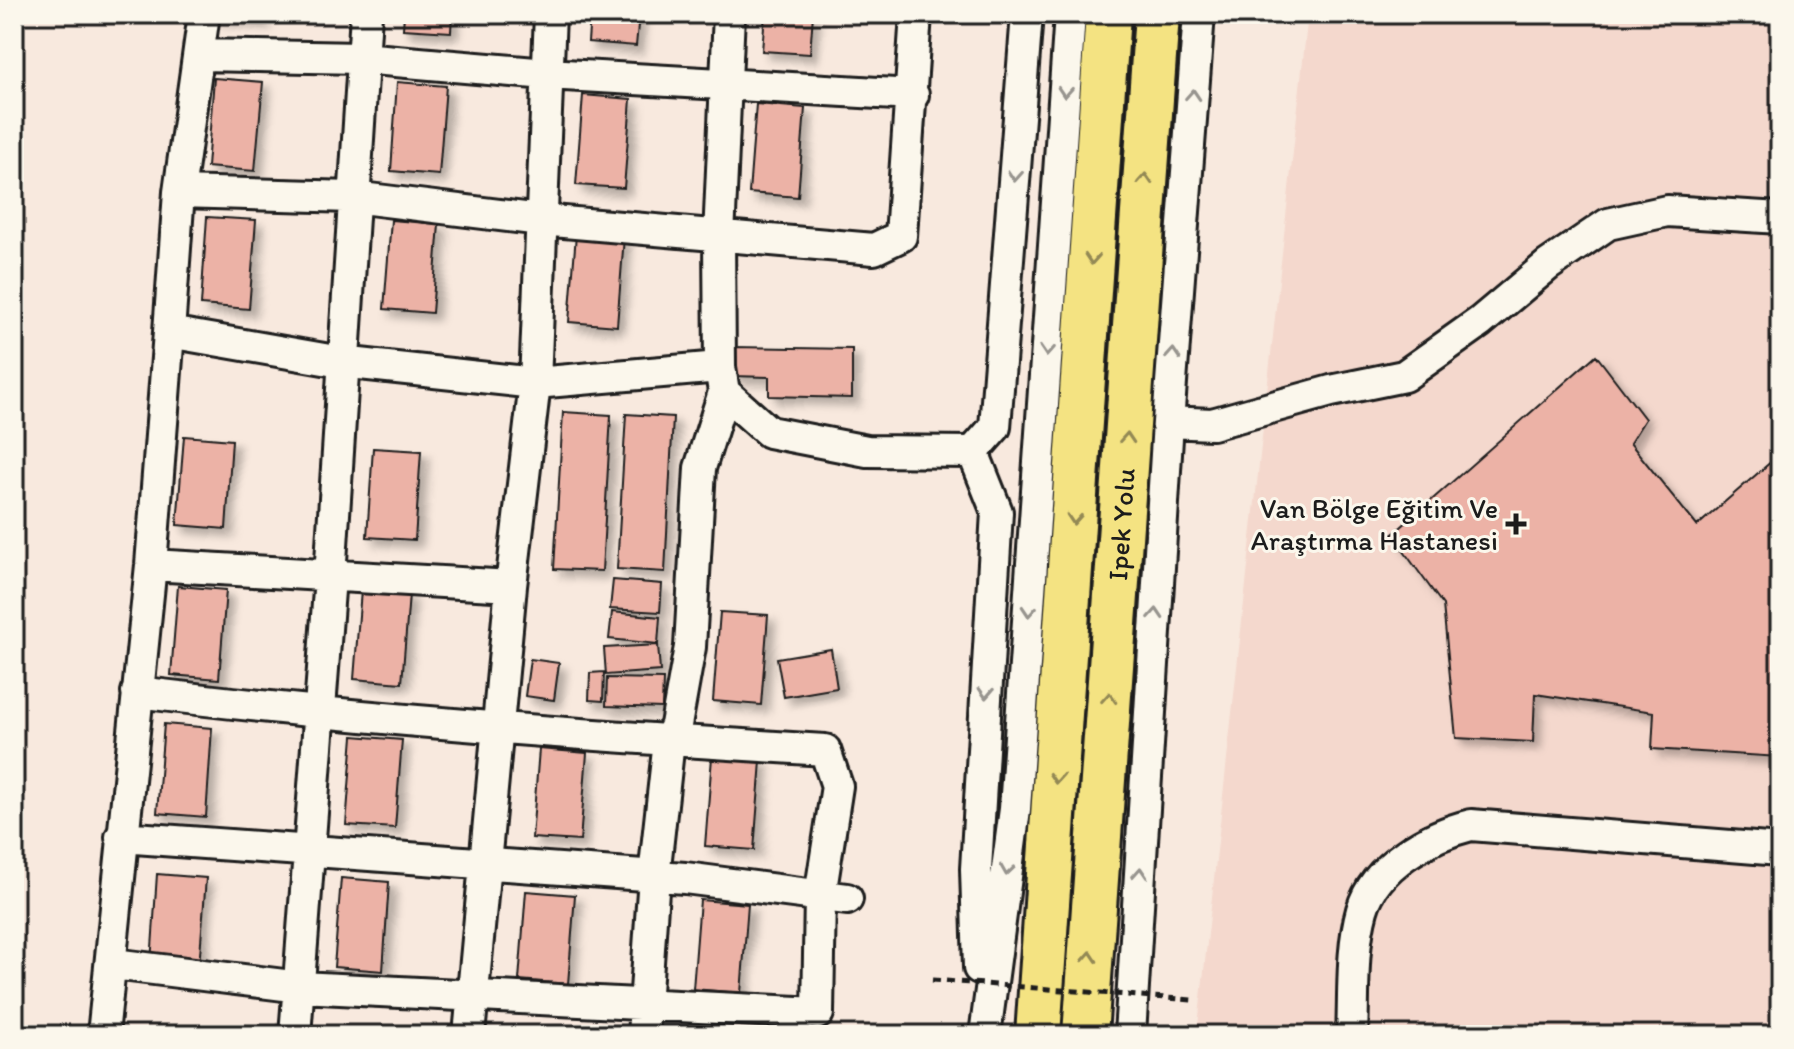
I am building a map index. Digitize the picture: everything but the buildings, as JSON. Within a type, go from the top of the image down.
[{"type":"highway","name":"Ipek Yolu","points":[[1038,1035],[1108,14]]},
{"type":"highway","name":"Ipek Yolu","points":[[1085,1035],[1157,14]]},
{"type":"street","points":[[103,1035],[113,964],[121,837],[151,565],[179,192],[204,14]]},
{"type":"street","points":[[295,1035],[330,577],[341,362],[366,14]]},
{"type":"street","points":[[469,1035],[500,730],[511,586],[535,383],[550,14]]},
{"type":"street","points":[[643,1035],[654,876],[669,741],[676,725],[690,647],[700,468],[722,379],[719,237],[729,14]]},
{"type":"street","points":[[179,192],[353,197],[541,220],[874,249],[901,236],[913,95],[916,14]]},
{"type":"street","points":[[169,332],[341,362],[535,383],[722,379],[769,432],[867,451],[973,452],[995,427],[1027,14]]},
{"type":"street","points":[[983,1035],[1015,809],[1070,14]]},
{"type":"street","points":[[1130,1035],[1168,422],[1199,14]]},
{"type":"street","points":[[200,55],[361,58],[547,74],[913,95]]},
{"type":"street","points":[[1168,422],[1212,424],[1331,391],[1404,376],[1480,322],[1548,265],[1608,224],[1667,211],[1780,218]]},
{"type":"street","points":[[973,452],[997,512],[976,869],[983,1035]]},
{"type":"street","points":[[151,565],[511,586]]},
{"type":"street","points":[[113,964],[300,987],[818,1013],[833,898],[837,786],[825,750],[500,730],[319,715],[137,692]]},
{"type":"street","points":[[1352,1035],[1362,910],[1372,889],[1389,870],[1428,840],[1446,831],[1471,825],[1780,850]]},
{"type":"street","points":[[121,837],[654,876],[833,898]]},
{"type":"path","points":[[932,980],[1192,1000]]},
{"type":"shaded area","name":"Van Bölge Eğitim Ve Araştırma Hastanesi","points":[[1308,14],[1780,14],[1780,1035],[1197,1035]]},
{"type":"place","name":"Van Bölge Eğitim Ve Araştırma Hastanesi","points":[[1516,524]]}]
